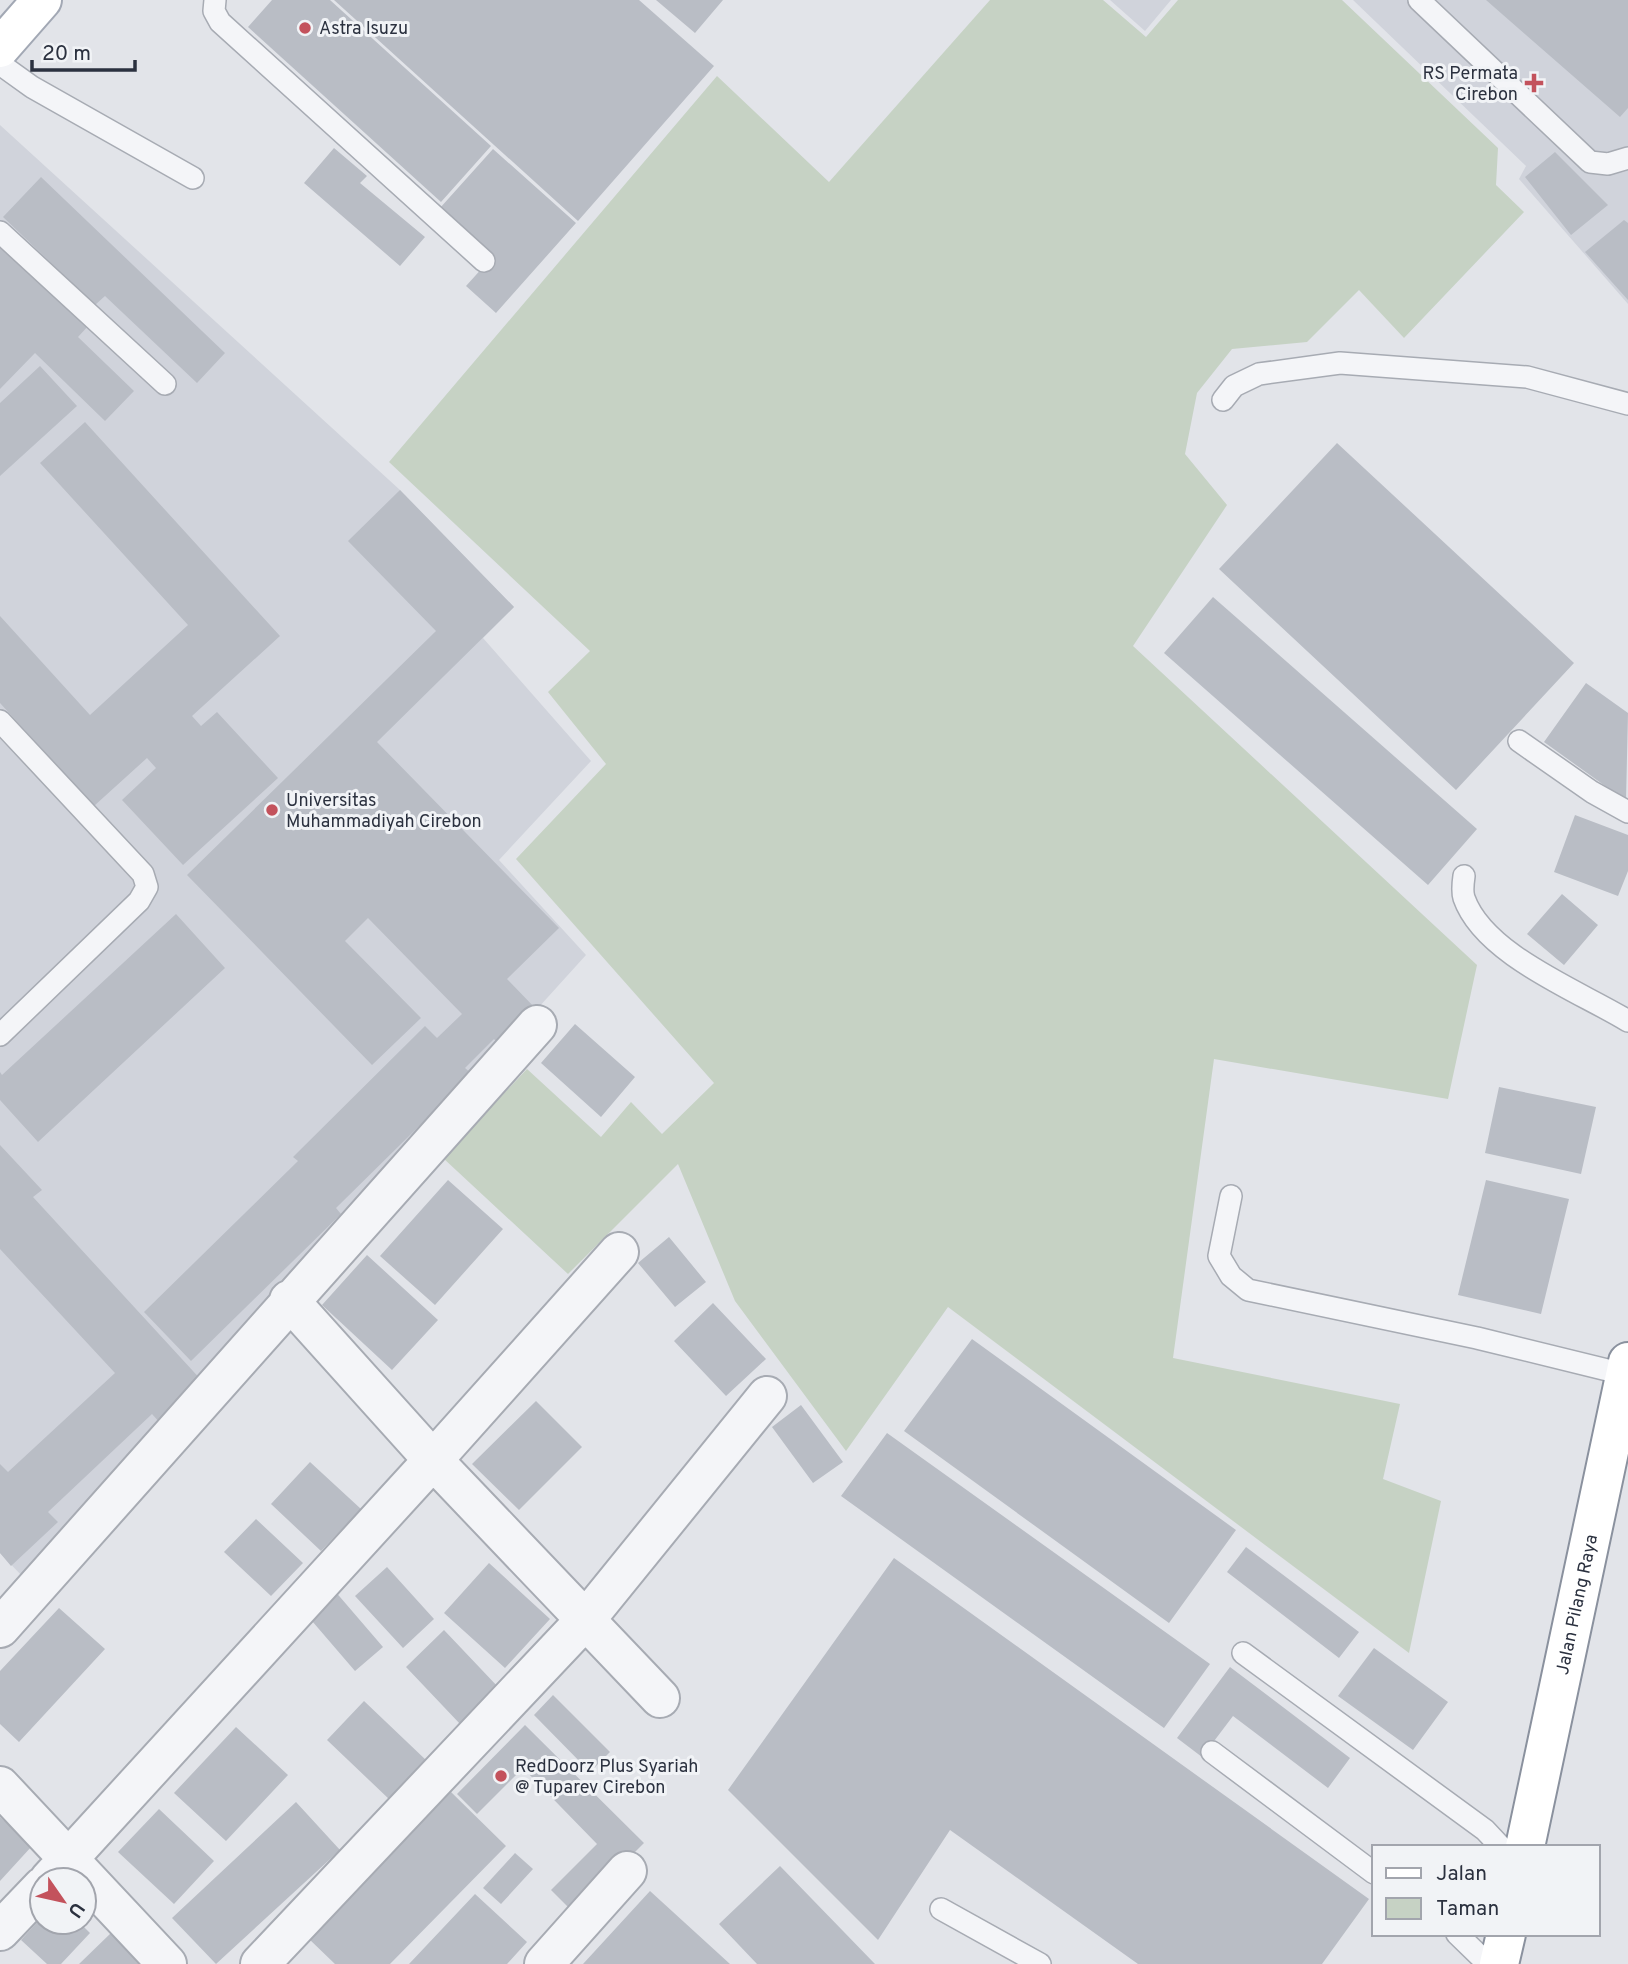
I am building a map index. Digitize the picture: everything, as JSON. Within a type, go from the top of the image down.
[{"type":"main road","points":[[0,48],[30,4]]},
{"type":"main road","name":"Jalan Pilang Raya","points":[[1525,1845],[1627,1370]]},
{"type":"main road","points":[[1499,1964],[1506,1936]]},
{"type":"street","points":[[0,1628],[289,1300],[537,1026]]},
{"type":"street","points":[[63,1866],[619,1252]]},
{"type":"street","points":[[289,1300],[433,1460],[587,1618],[660,1698]]},
{"type":"street","points":[[260,1964],[587,1618],[767,1396]]},
{"type":"street","points":[[0,1786],[56,1866]]},
{"type":"street","points":[[544,1964],[627,1871]]},
{"type":"street","points":[[0,1931],[28,1902]]},
{"type":"street","points":[[98,1904],[167,1964]]},
{"type":"lane","points":[[215,0],[214,10],[220,22],[484,261]]},
{"type":"lane","points":[[1419,0],[1590,162],[1608,164],[1628,158]]},
{"type":"lane","points":[[0,64],[32,87],[193,178]]},
{"type":"lane","points":[[0,232],[165,384]]},
{"type":"lane","points":[[1223,400],[1234,386],[1259,374],[1340,363],[1527,377],[1628,404]]},
{"type":"lane","points":[[0,721],[143,874],[147,887],[139,901],[0,1035]]},
{"type":"lane","points":[[1519,741],[1591,792],[1628,812]]},
{"type":"lane","points":[[1464,876],[1463,897],[1484,931],[1534,969],[1628,1021]]},
{"type":"lane","points":[[1231,1196],[1219,1256],[1231,1276],[1248,1290],[1627,1370]]},
{"type":"lane","points":[[1243,1653],[1485,1830],[1499,1845]]},
{"type":"lane","points":[[1212,1752],[1372,1872]]},
{"type":"lane","points":[[941,1909],[1040,1964]]},
{"type":"lane","points":[[1459,1936],[1488,1964]]},
{"type":"shaded area","points":[[1110,0],[1171,0],[1145,31]]},
{"type":"shaded area","name":"RS Permata Cirebon","points":[[1353,0],[1628,0],[1628,304],[1519,179],[1526,166]]},
{"type":"shaded area","name":"Universitas Muhammadiyah Cirebon","points":[[0,125],[400,490],[514,607],[483,638],[591,761],[499,860],[586,955],[23,1577],[0,1553]]},
{"type":"green space","points":[[990,0],[1103,0],[1146,37],[1178,0],[1342,0],[1498,148],[1496,185],[1524,212],[1404,338],[1359,290],[1307,342],[1232,349],[1197,393],[1185,454],[1227,505],[1133,646],[1477,965],[1448,1099],[1214,1059],[1173,1358],[1400,1404],[1383,1479],[1441,1501],[1409,1653],[948,1307],[846,1451],[735,1301],[678,1164],[568,1274],[443,1158],[527,1069],[601,1137],[631,1102],[662,1134],[714,1083],[516,859],[606,764],[548,692],[590,651],[389,462],[717,76],[829,182]]},
{"type":"building","points":[[272,0],[330,0],[491,146],[441,202],[248,27]]},
{"type":"building","points":[[334,0],[639,0],[714,66],[578,221]]},
{"type":"building","points":[[656,0],[723,0],[695,33]]},
{"type":"building","points":[[1486,0],[1628,0],[1628,108],[1620,117]]},
{"type":"building","points":[[334,148],[367,176],[360,183],[425,237],[400,266],[304,183]]},
{"type":"building","points":[[493,149],[576,223],[496,313],[466,286],[494,255],[440,208]]},
{"type":"building","points":[[1555,152],[1608,205],[1571,235],[1525,177]]},
{"type":"building","points":[[41,177],[225,353],[197,383],[105,296],[95,305],[3,217]]},
{"type":"building","points":[[1624,220],[1628,223],[1628,300],[1585,252]]},
{"type":"building","points":[[0,238],[89,325],[78,337],[134,391],[105,421],[35,353],[0,389]]},
{"type":"building","points":[[40,366],[77,406],[0,476],[0,403]]},
{"type":"building","points":[[85,422],[280,636],[192,716],[201,726],[217,712],[278,778],[183,865],[122,800],[156,768],[147,758],[94,806],[0,703],[0,616],[90,715],[188,625],[40,463]]},
{"type":"building","points":[[1337,443],[1574,663],[1456,790],[1219,569]]},
{"type":"building","points":[[400,490],[514,607],[377,742],[559,928],[507,979],[537,1010],[500,1046],[494,1039],[465,1068],[472,1074],[336,1208],[341,1214],[191,1361],[144,1312],[298,1161],[293,1157],[425,1026],[437,1038],[462,1014],[368,918],[345,941],[421,1018],[372,1065],[187,875],[436,631],[348,541]]},
{"type":"building","points":[[1213,597],[1477,829],[1428,885],[1164,653]]},
{"type":"building","points":[[1586,683],[1628,713],[1626,801],[1544,742]]},
{"type":"building","points":[[1575,815],[1628,835],[1628,871],[1618,896],[1554,872]]},
{"type":"building","points":[[1562,894],[1598,925],[1564,965],[1527,934]]},
{"type":"building","points":[[176,914],[225,968],[38,1142],[0,1100],[0,1072],[2,1075]]},
{"type":"building","points":[[575,1024],[635,1077],[601,1117],[541,1063]]},
{"type":"building","points":[[1499,1087],[1596,1107],[1581,1174],[1485,1153]]},
{"type":"building","points":[[0,1145],[42,1190],[33,1197],[204,1383],[161,1424],[152,1414],[48,1512],[58,1522],[11,1566],[0,1553],[0,1464],[8,1472],[115,1373],[0,1249]]},
{"type":"building","points":[[448,1180],[503,1229],[435,1305],[380,1256]]},
{"type":"building","points":[[1486,1180],[1569,1199],[1541,1314],[1458,1295]]},
{"type":"building","points":[[669,1237],[706,1282],[675,1307],[638,1263]]},
{"type":"building","points":[[367,1255],[438,1320],[392,1370],[322,1305]]},
{"type":"building","points":[[713,1303],[766,1359],[726,1396],[674,1341]]},
{"type":"building","points":[[972,1339],[1236,1530],[1169,1623],[904,1431]]},
{"type":"building","points":[[536,1401],[582,1447],[519,1510],[472,1464]]},
{"type":"building","points":[[801,1405],[843,1462],[813,1483],[772,1427]]},
{"type":"building","points":[[887,1433],[1210,1664],[1164,1728],[841,1496]]},
{"type":"building","points":[[310,1462],[361,1509],[321,1551],[271,1504]]},
{"type":"building","points":[[256,1519],[303,1563],[271,1596],[224,1552]]},
{"type":"building","points":[[1246,1547],[1359,1632],[1339,1658],[1227,1572]]},
{"type":"building","points":[[894,1558],[1369,1899],[1322,1964],[1138,1964],[950,1830],[878,1940],[728,1790]]},
{"type":"building","points":[[489,1563],[550,1619],[505,1668],[444,1613]]},
{"type":"building","points":[[387,1567],[434,1619],[403,1648],[355,1596]]},
{"type":"building","points":[[334,1590],[383,1647],[355,1671],[306,1614]]},
{"type":"building","points":[[59,1608],[105,1649],[19,1742],[0,1724],[0,1671]]},
{"type":"building","points":[[444,1630],[499,1688],[461,1725],[406,1667]]},
{"type":"building","points":[[1374,1648],[1448,1702],[1413,1750],[1338,1696]]},
{"type":"building","points":[[1230,1667],[1350,1758],[1328,1788],[1233,1716],[1202,1757],[1177,1738]]},
{"type":"building","points":[[553,1695],[610,1752],[590,1772],[534,1715]]},
{"type":"building","points":[[364,1701],[427,1761],[390,1800],[327,1740]]},
{"type":"building","points":[[525,1725],[644,1843],[574,1913],[551,1890],[597,1844],[523,1768],[477,1814],[457,1794]]},
{"type":"building","points":[[236,1727],[288,1775],[226,1841],[174,1793]]},
{"type":"building","points":[[451,1792],[506,1846],[390,1964],[335,1964],[308,1938]]},
{"type":"building","points":[[296,1802],[340,1850],[216,1964],[172,1918]]},
{"type":"building","points":[[159,1809],[214,1861],[174,1904],[118,1852]]},
{"type":"building","points":[[0,1817],[32,1846],[0,1881]]},
{"type":"building","points":[[515,1853],[533,1869],[501,1904],[483,1888]]},
{"type":"building","points":[[780,1866],[875,1964],[757,1964],[719,1924]]},
{"type":"building","points":[[650,1891],[730,1964],[583,1964]]},
{"type":"building","points":[[475,1894],[527,1942],[507,1964],[409,1964]]},
{"type":"building","points":[[28,1932],[28,1936],[87,1936],[61,1964],[47,1964],[21,1940]]},
{"type":"building","points":[[111,1933],[141,1964],[79,1964]]},
{"type":"place","name":"Astra Isuzu","points":[[305,28]]},
{"type":"place","name":"RS Permata Cirebon","points":[[1534,83]]},
{"type":"place","name":"Universitas Muhammadiyah Cirebon","points":[[272,810]]},
{"type":"place","name":"RedDoorz Plus Syariah @ Tuparev Cirebon","points":[[501,1776]]}]
